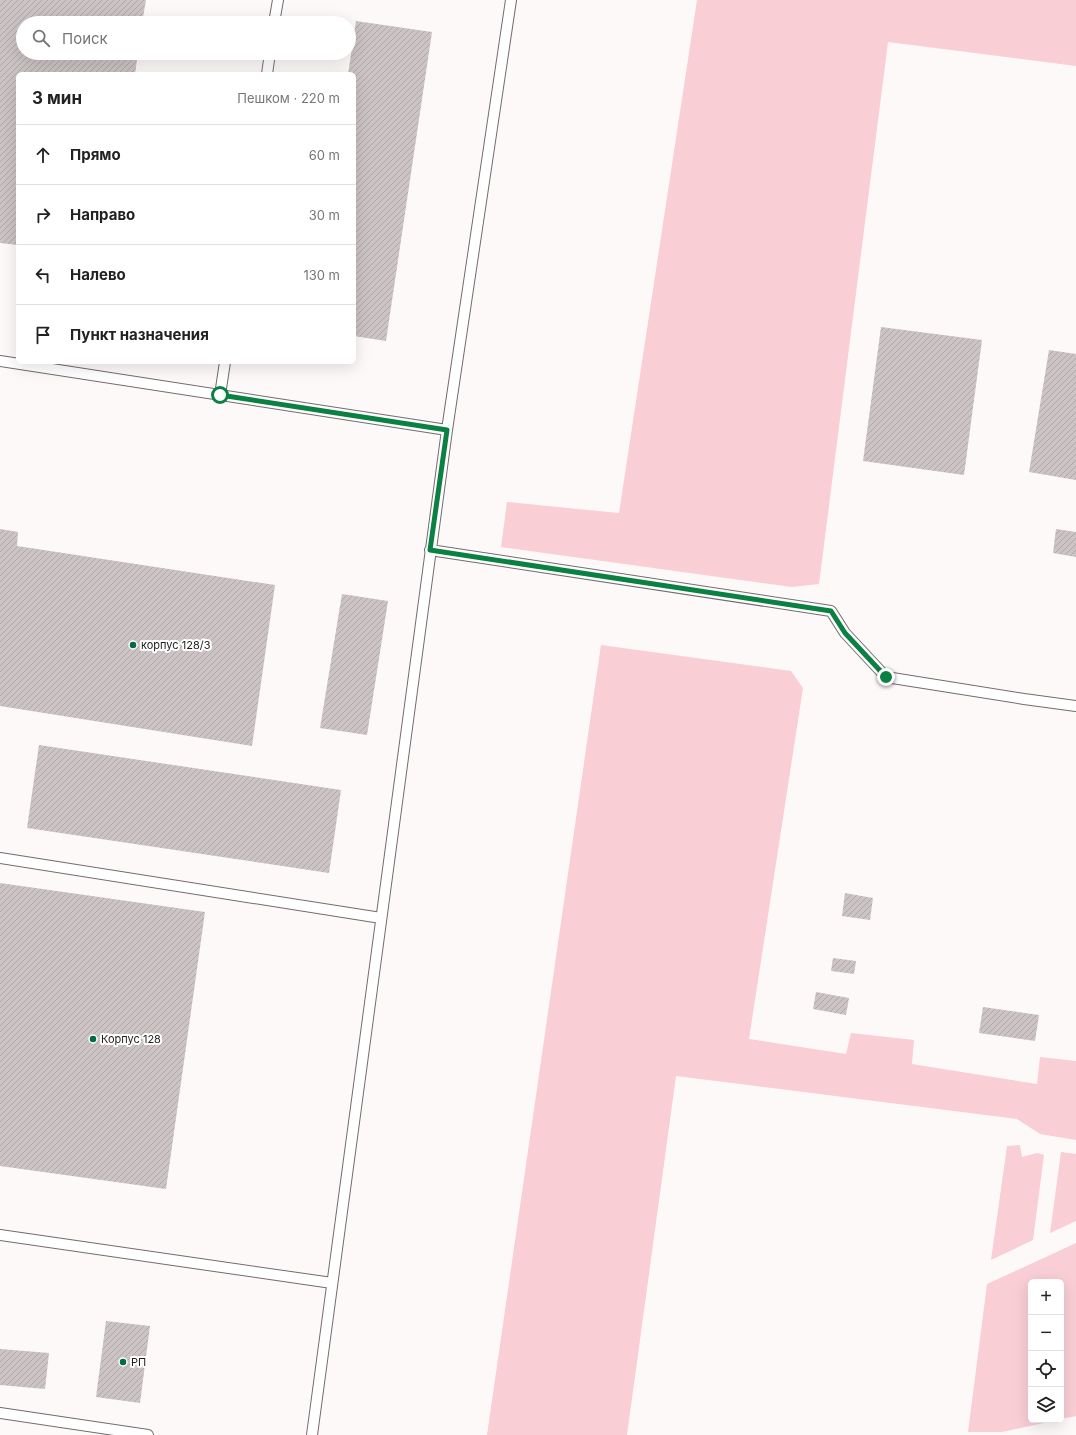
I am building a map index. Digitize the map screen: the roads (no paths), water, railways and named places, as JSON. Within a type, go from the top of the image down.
[{"type":"lane","points":[[275,16],[278,0]]},
{"type":"lane","points":[[312,1435],[430,550],[511,0]]},
{"type":"lane","points":[[267,72],[269,60]]},
{"type":"lane","points":[[0,360],[16,363]]},
{"type":"lane","points":[[25,364],[447,430]]},
{"type":"lane","points":[[220,395],[225,364]]},
{"type":"lane","points":[[430,550],[831,611],[845,633],[886,677],[1076,706]]},
{"type":"lane","points":[[0,858],[381,918]]},
{"type":"lane","points":[[0,1234],[332,1283]]},
{"type":"lane","points":[[0,1413],[148,1435]]},
{"type":"place","name":"корпус 128/3","points":[[133,645]]},
{"type":"place","name":"Корпус 128","points":[[93,1039]]},
{"type":"place","name":"РП","points":[[123,1362]]}]
